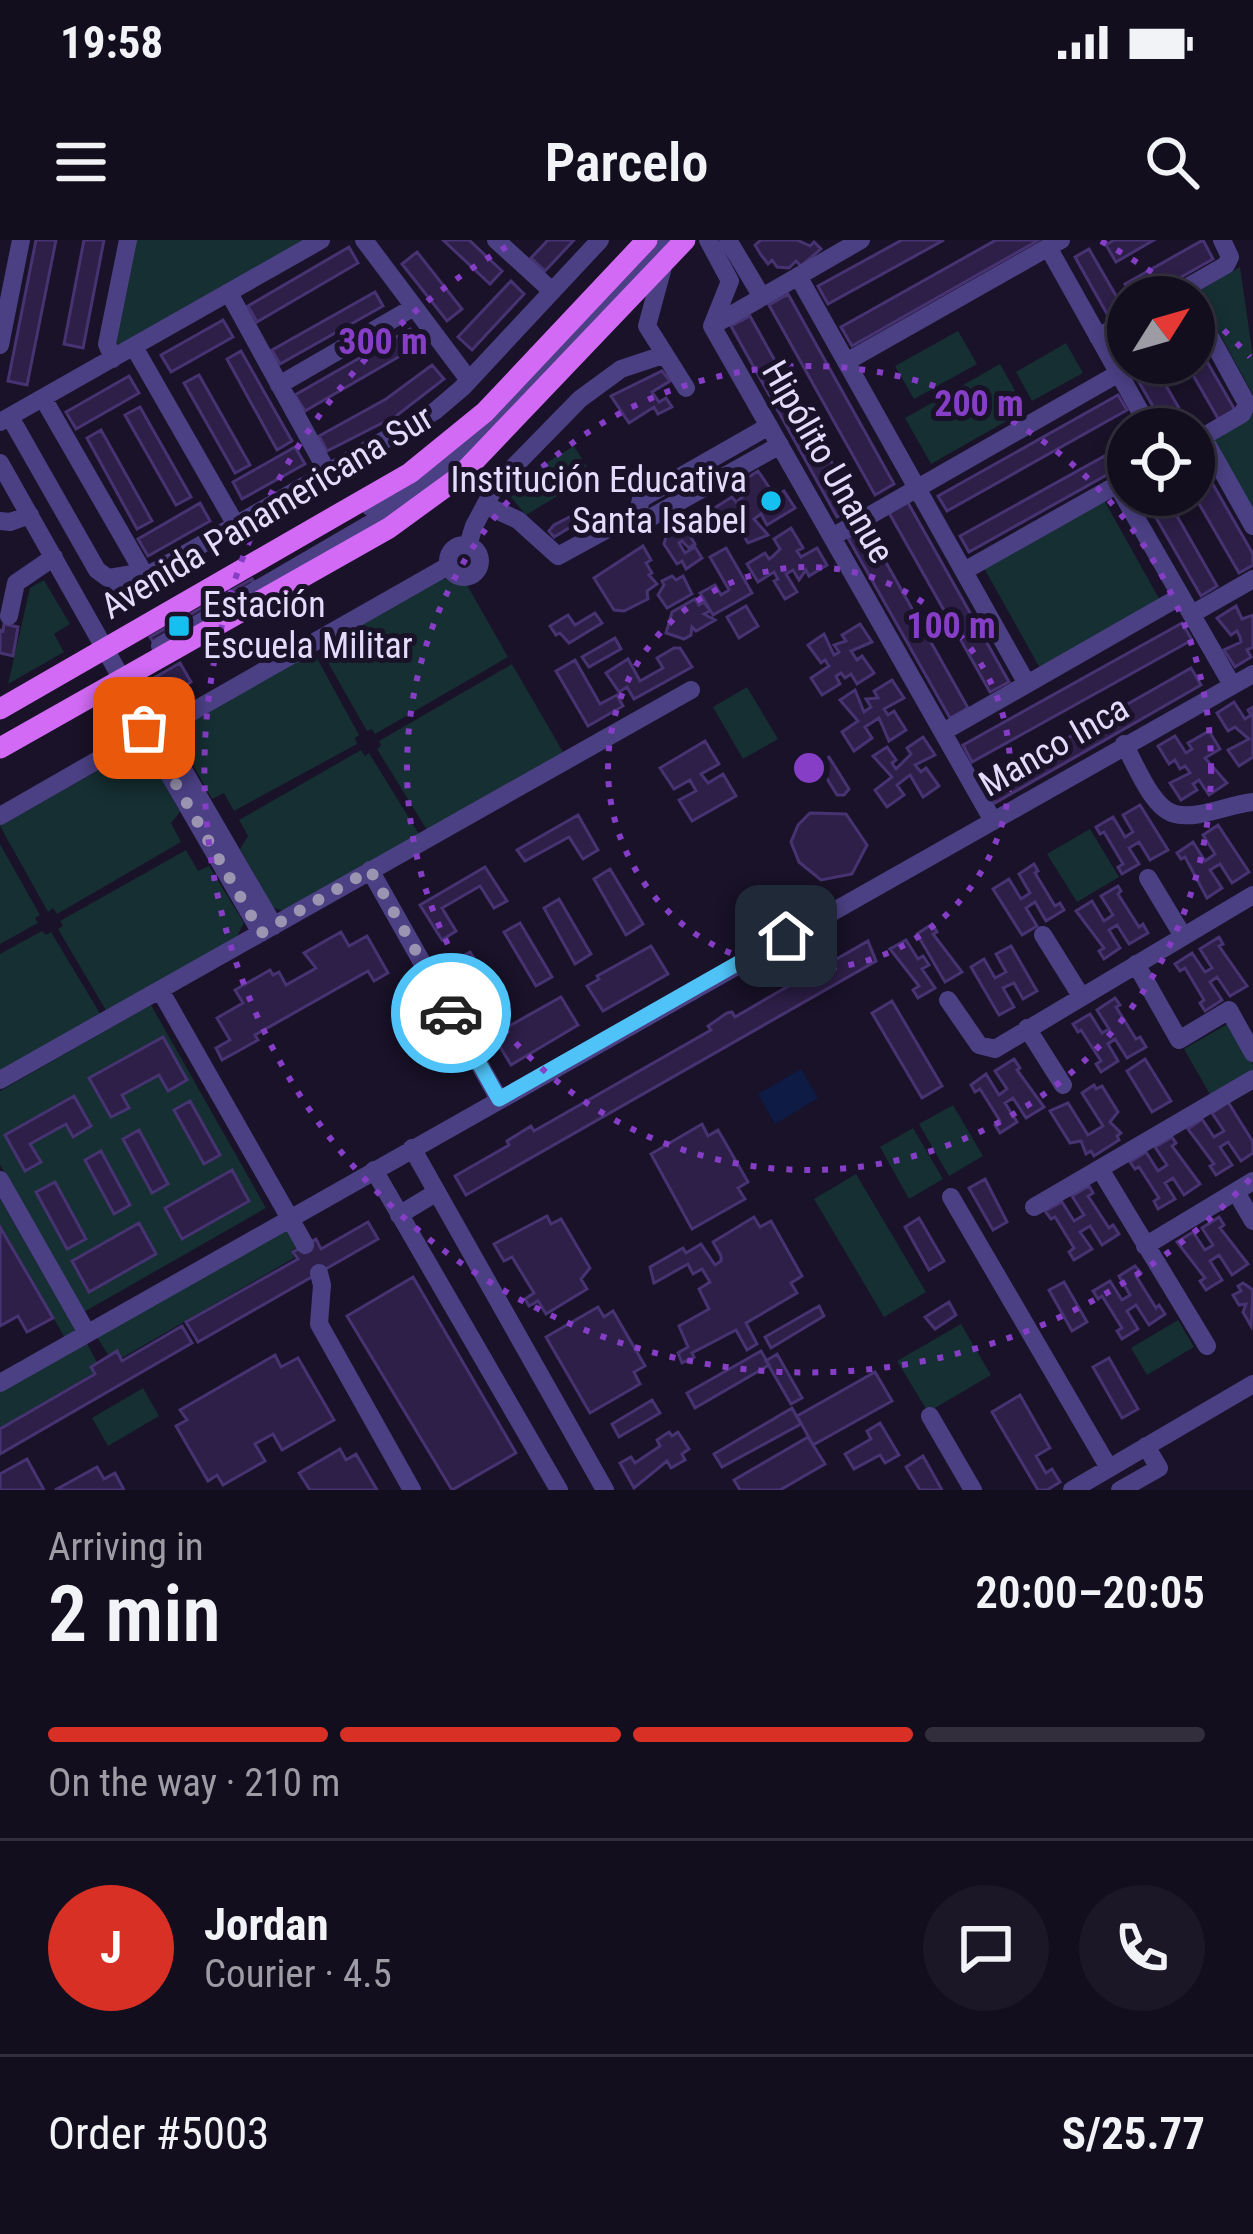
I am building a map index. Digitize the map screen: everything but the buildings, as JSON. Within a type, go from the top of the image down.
[{"type":"main road","name":"Avenida Panamericana Sur","points":[[0,748],[114,664],[455,440],[647,240]]},
{"type":"main road","name":"Avenida Panamericana Sur","points":[[0,713],[114,664],[389,528],[460,477],[668,249],[685,240]]},
{"type":"street","points":[[0,345],[21,240]]},
{"type":"street","points":[[113,359],[107,344],[128,240]]},
{"type":"street","points":[[145,574],[108,578],[97,570],[5,419],[322,240]]},
{"type":"street","points":[[364,240],[469,380]]},
{"type":"street","points":[[496,240],[552,291]]},
{"type":"street","points":[[115,594],[425,418],[469,380],[600,240]]},
{"type":"street","points":[[708,240],[730,281],[712,326]]},
{"type":"street","points":[[728,240],[762,297]]},
{"type":"street","points":[[712,326],[861,240]]},
{"type":"street","points":[[1211,276],[1230,260],[1222,240]]},
{"type":"street","points":[[846,362],[1054,244],[1107,353]]},
{"type":"street","points":[[0,739],[114,664],[408,487],[492,428],[668,249]]},
{"type":"street","points":[[668,249],[654,291],[649,330],[686,388]]},
{"type":"street","points":[[798,276],[1027,684]]},
{"type":"street","points":[[229,293],[328,473]]},
{"type":"street","points":[[279,385],[414,307]]},
{"type":"street","name":"Hipólito Unanue","points":[[712,326],[992,819]]},
{"type":"street","points":[[634,365],[640,336],[649,330]]},
{"type":"street","points":[[1098,337],[1107,332]]},
{"type":"street","points":[[134,347],[236,525]]},
{"type":"street","points":[[1215,352],[1247,408],[1215,428]]},
{"type":"street","points":[[0,816],[448,566],[451,551],[468,545],[490,497],[585,394],[634,365],[663,356]]},
{"type":"street","points":[[832,537],[1107,381]]},
{"type":"street","points":[[44,398],[145,574]]},
{"type":"street","points":[[769,426],[640,500],[638,512],[650,518],[780,445]]},
{"type":"street","points":[[0,463],[267,929]]},
{"type":"street","points":[[1215,466],[1253,526]]},
{"type":"street","points":[[697,467],[707,486]]},
{"type":"street","points":[[964,571],[1107,491]]},
{"type":"street","points":[[490,497],[558,556],[613,526]]},
{"type":"street","points":[[0,520],[30,515]]},
{"type":"street","points":[[1140,516],[1232,683]]},
{"type":"street","points":[[448,566],[464,578],[477,572],[480,556],[468,545]]},
{"type":"street","points":[[9,616],[16,583],[54,556]]},
{"type":"street","points":[[1192,614],[1253,579]]},
{"type":"street","points":[[943,732],[1181,596]]},
{"type":"street","name":"Manco Inca","points":[[0,1383],[1253,674]]},
{"type":"street","points":[[0,1080],[691,690]]},
{"type":"street","points":[[1124,744],[1156,800],[1170,813],[1253,802]]},
{"type":"street","points":[[370,870],[499,1099]]},
{"type":"street","points":[[1148,878],[1183,936]]},
{"type":"street","points":[[948,1000],[985,1048],[995,1048],[1253,895]]},
{"type":"street","points":[[1043,934],[1081,996]]},
{"type":"street","points":[[1136,964],[1179,1040],[1229,1010],[1253,1053]]},
{"type":"street","points":[[160,990],[305,1245]]},
{"type":"street","points":[[1028,1028],[1063,1085]]},
{"type":"street","points":[[1034,1207],[1251,1090]]},
{"type":"street","points":[[412,1148],[605,1490]]},
{"type":"street","points":[[1100,1169],[1208,1346]]},
{"type":"street","points":[[374,1171],[557,1486],[590,1463]]},
{"type":"street","points":[[0,1180],[87,1333]]},
{"type":"street","points":[[1145,1246],[1244,1186],[1253,1221]]},
{"type":"street","points":[[399,1215],[437,1192]]},
{"type":"street","points":[[951,1197],[1109,1468]]},
{"type":"street","points":[[319,1273],[319,1324],[412,1490]]},
{"type":"street","points":[[464,1325],[501,1305]]},
{"type":"street","points":[[1072,1490],[1253,1384]]},
{"type":"street","points":[[931,1416],[973,1490]]},
{"type":"street","points":[[1120,1490],[1159,1468],[1146,1446]]},
{"type":"green space","points":[[133,240],[307,240],[119,346]]},
{"type":"green space","points":[[1240,267],[1253,357],[1253,395],[1215,325],[1215,282]]},
{"type":"green space","points":[[958,331],[977,364],[914,399],[895,366]]},
{"type":"green space","points":[[1066,343],[1083,373],[1032,401],[1016,372]]},
{"type":"green space","points":[[1000,364],[1026,410],[931,464],[905,418]]},
{"type":"green space","points":[[1253,414],[1253,512],[1215,448],[1215,437]]},
{"type":"green space","points":[[574,446],[592,475],[526,515],[504,489]]},
{"type":"green space","points":[[1104,500],[1107,516],[1113,516],[1161,602],[1041,670],[984,568]]},
{"type":"green space","points":[[440,578],[467,585],[508,657],[375,734],[372,729],[367,731],[318,645]]},
{"type":"green space","points":[[44,580],[70,624],[54,634],[64,652],[8,684],[30,588]]},
{"type":"green space","points":[[312,649],[359,735],[357,744],[234,811],[224,793],[212,799],[178,738],[180,725]]},
{"type":"green space","points":[[512,664],[563,752],[427,830],[377,749],[379,741]]},
{"type":"green space","points":[[747,687],[778,739],[743,759],[713,707]]},
{"type":"green space","points":[[136,749],[146,751],[180,812],[171,823],[181,842],[57,914],[53,908],[48,912],[0,826]]},
{"type":"green space","points":[[361,750],[365,756],[369,753],[419,834],[284,911],[273,908],[240,849],[248,836],[239,820]]},
{"type":"green space","points":[[1090,829],[1119,877],[1077,902],[1047,854]]},
{"type":"green space","points":[[0,844],[40,915],[35,918],[38,923],[0,944]]},
{"type":"green space","points":[[186,850],[198,871],[209,866],[244,923],[236,938],[107,1012],[58,929],[63,926],[60,921]]},
{"type":"green space","points":[[42,931],[51,932],[101,1015],[0,1072],[0,954]]},
{"type":"green space","points":[[151,1005],[266,1208],[84,1312],[0,1165],[0,1091]]},
{"type":"green space","points":[[1229,1023],[1253,1065],[1253,1074],[1212,1098],[1184,1049]]},
{"type":"green space","points":[[953,1105],[983,1156],[949,1176],[919,1124]]},
{"type":"green space","points":[[913,1128],[943,1179],[909,1199],[880,1147]]},
{"type":"green space","points":[[856,1174],[926,1292],[884,1317],[814,1199]]},
{"type":"green space","points":[[0,1199],[75,1330],[74,1336],[66,1340],[0,1224]]},
{"type":"green space","points":[[289,1225],[301,1245],[291,1251],[294,1258],[122,1358],[117,1350],[108,1355],[97,1337]]},
{"type":"green space","points":[[1178,1320],[1194,1347],[1147,1375],[1131,1348]]},
{"type":"green space","points":[[961,1324],[991,1375],[928,1412],[897,1361]]},
{"type":"green space","points":[[85,1340],[97,1362],[90,1366],[94,1373],[0,1428],[0,1390]]},
{"type":"green space","points":[[143,1388],[159,1416],[108,1446],[92,1418]]},
{"type":"water","points":[[801,1069],[818,1098],[775,1124],[758,1094]]},
{"type":"way so far","points":[[144,728],[261,933],[370,870],[451,1013]]},
{"type":"place","name":"Institución Educativa Santa Isabel","points":[[771,501]]},
{"type":"place","name":"Estación Escuela Militar","points":[[179,626]]},
{"type":"route","points":[[451,1013],[499,1099],[786,936]]}]
